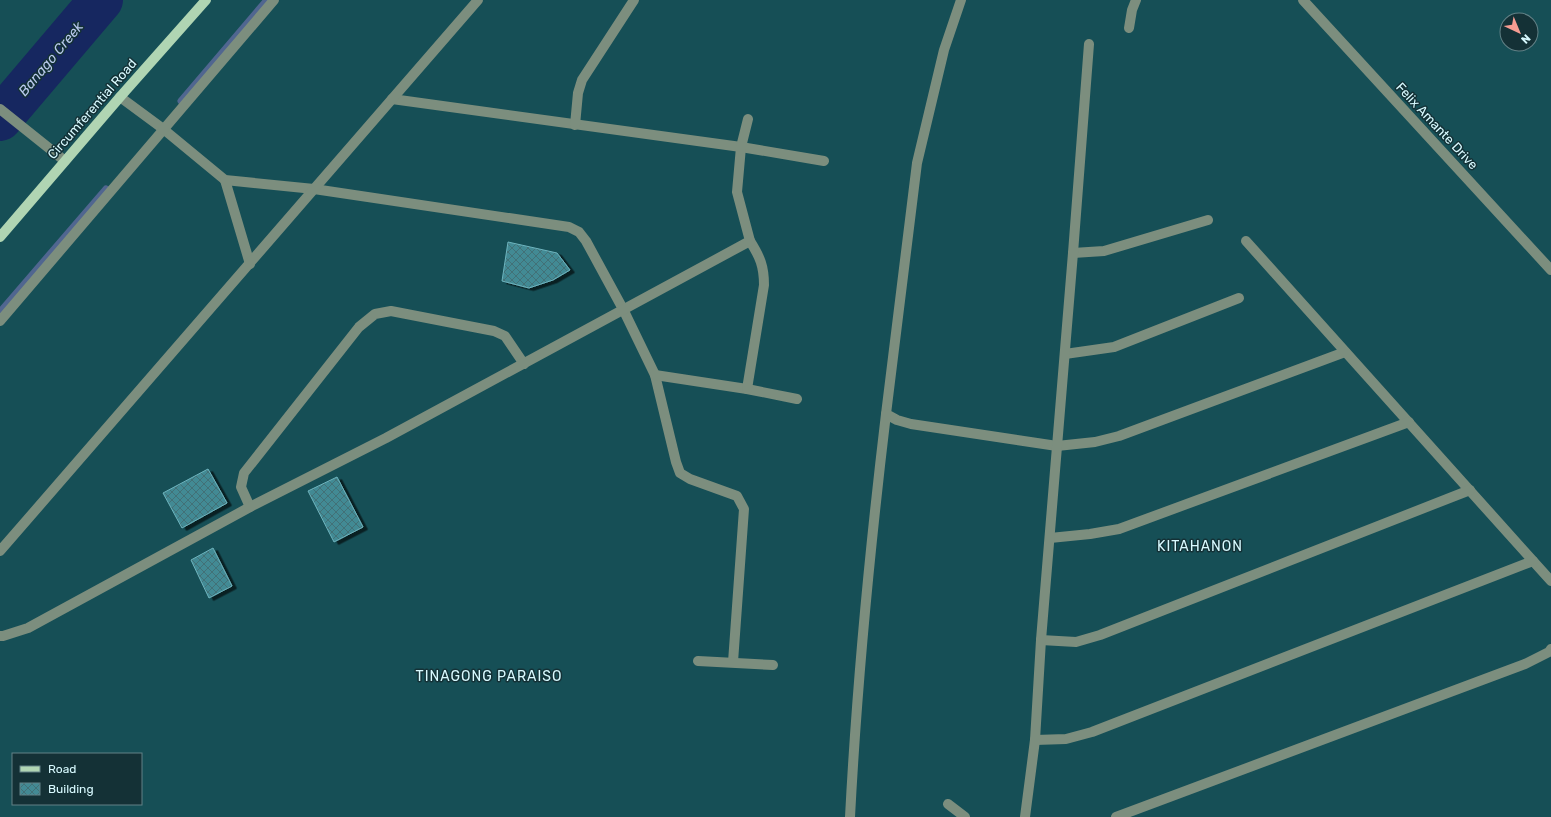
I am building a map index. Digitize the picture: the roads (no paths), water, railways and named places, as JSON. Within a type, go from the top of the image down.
[{"type":"main road","name":"Circumferential Road","points":[[0,237],[120,97],[206,0]]},
{"type":"street","points":[[0,321],[274,0]]},
{"type":"street","points":[[0,551],[478,0]]},
{"type":"street","points":[[575,125],[578,93],[582,80],[634,0]]},
{"type":"street","points":[[850,817],[854,735],[870,546],[917,164],[944,50],[961,0]]},
{"type":"street","points":[[1129,28],[1132,10],[1136,0]]},
{"type":"street","name":"Felix Amante Drive","points":[[1304,0],[1551,270]]},
{"type":"street","points":[[1025,817],[1035,740],[1041,640],[1089,44]]},
{"type":"street","points":[[120,97],[163,129],[225,180],[314,189],[569,227],[579,232],[586,241],[623,309],[655,376],[680,473],[690,479],[737,496],[744,509],[732,662]]},
{"type":"street","points":[[392,99],[741,147],[824,161]]},
{"type":"street","points":[[0,109],[65,161]]},
{"type":"street","points":[[747,389],[764,286],[764,271],[760,257],[750,241],[737,192],[741,147],[748,119]]},
{"type":"street","points":[[225,180],[250,264]]},
{"type":"street","points":[[1073,253],[1104,251],[1208,220]]},
{"type":"street","points":[[1246,240],[1551,581]]},
{"type":"street","points":[[0,636],[28,628],[250,507],[386,438],[750,241]]},
{"type":"street","points":[[1065,354],[1114,347],[1239,298]]},
{"type":"street","points":[[250,507],[241,487],[244,473],[359,327],[375,314],[391,311],[494,331],[505,336],[524,364]]},
{"type":"street","points":[[886,414],[896,420],[911,424],[1057,446],[1095,442],[1119,436],[1345,352]]},
{"type":"street","points":[[655,376],[747,389],[797,399]]},
{"type":"street","points":[[1050,538],[1090,534],[1119,529],[1409,422]]},
{"type":"street","points":[[1041,640],[1076,642],[1100,635],[1470,490]]},
{"type":"street","points":[[1035,740],[1066,739],[1092,732],[1533,560]]},
{"type":"street","points":[[1116,817],[1525,664],[1549,652],[1551,649]]},
{"type":"street","points":[[698,661],[773,665]]},
{"type":"street","points":[[948,804],[965,817]]},
{"type":"waterway","name":"Banago Creek","points":[[0,119],[101,0]]},
{"type":"waterway","points":[[181,101],[267,0]]},
{"type":"waterway","points":[[0,312],[106,189]]},
{"type":"district","name":"KITAHANON","points":[[1200,546]]},
{"type":"district","name":"TINAGONG PARAISO","points":[[489,676]]}]
